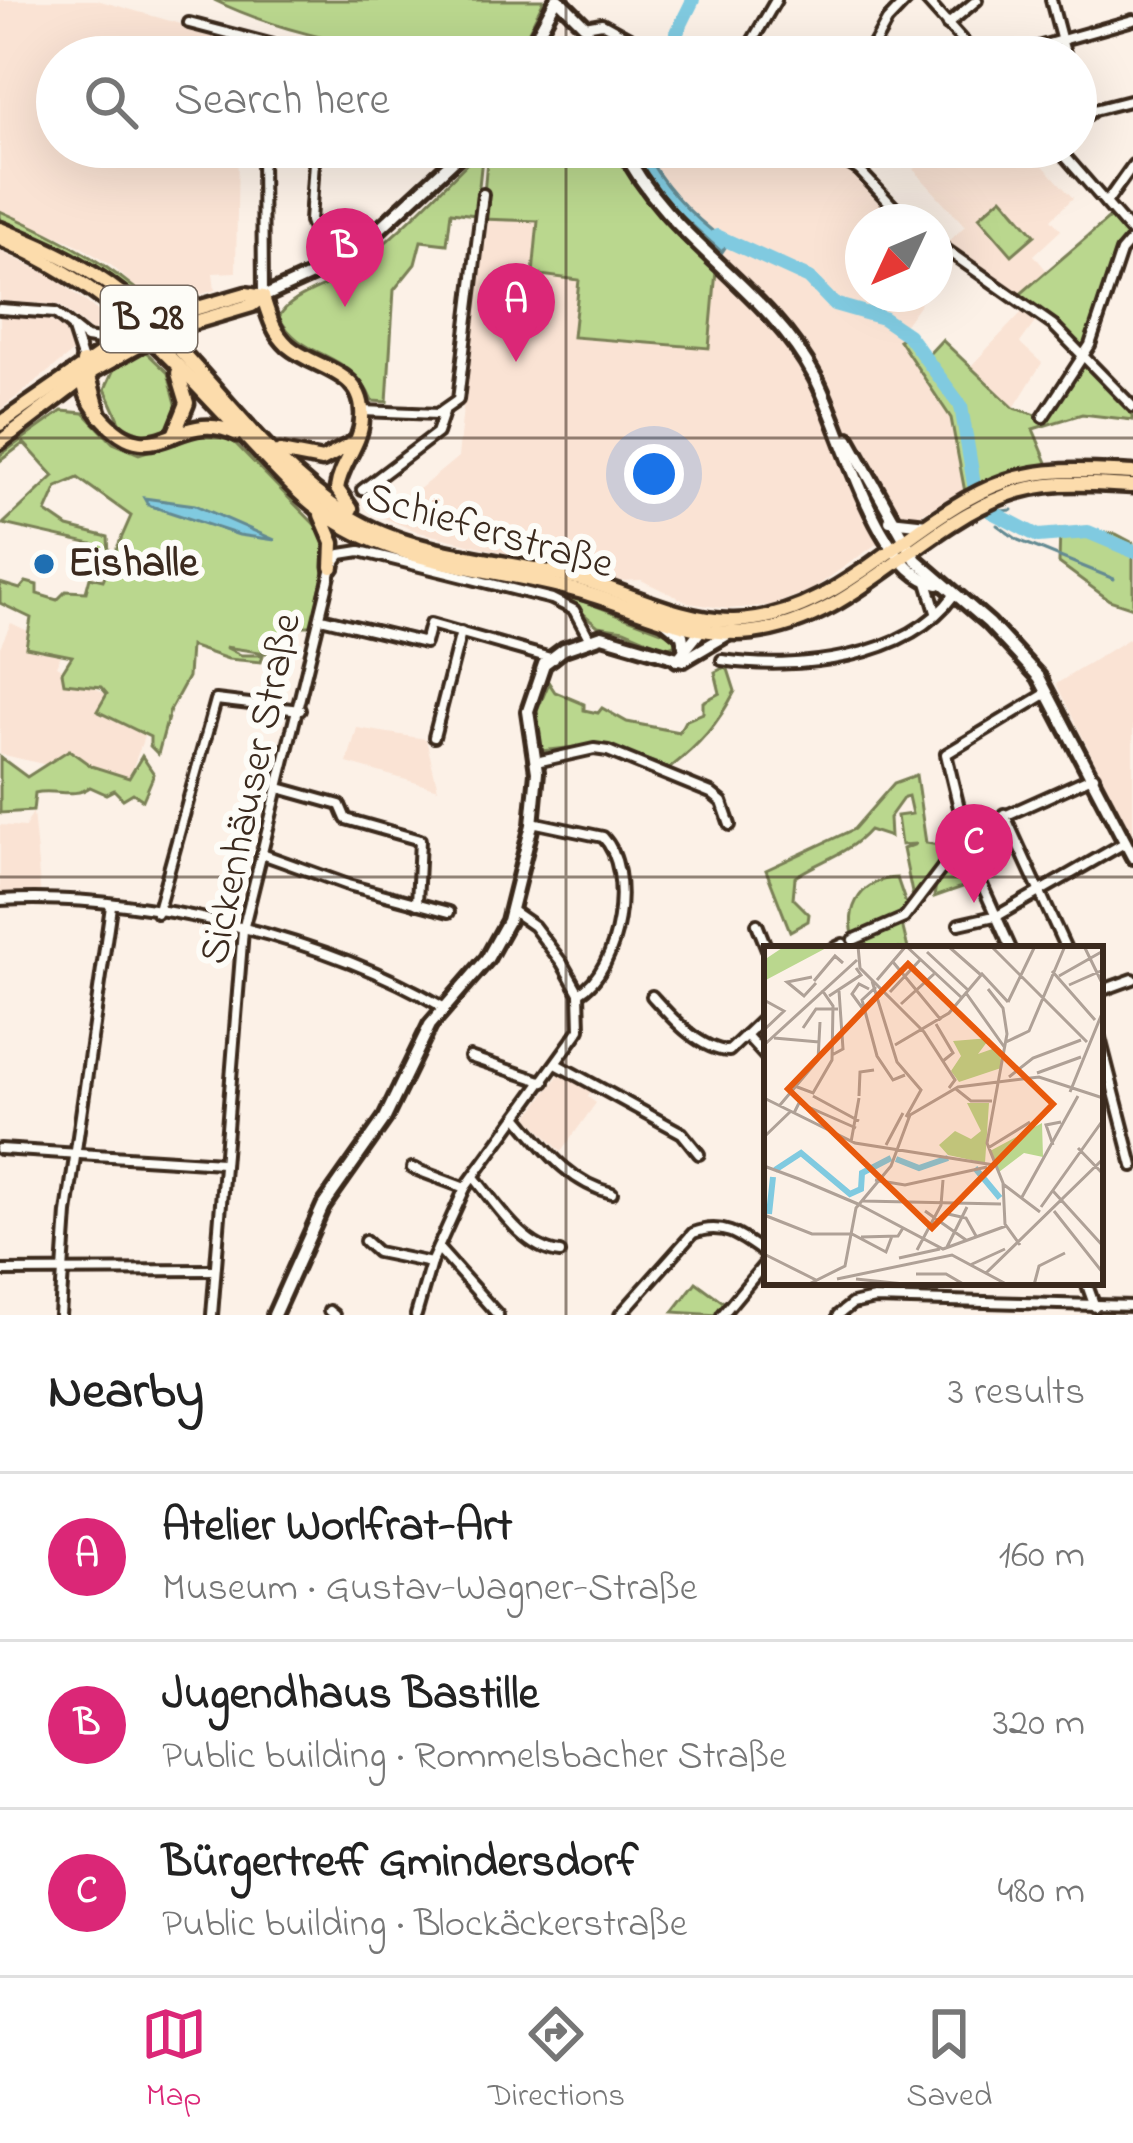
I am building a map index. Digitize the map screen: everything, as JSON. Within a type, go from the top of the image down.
[{"type":"main road","name":"Schieferstraße","points":[[0,229],[75,262],[116,290],[271,447],[344,513],[409,542],[559,574],[715,620],[787,610],[872,571]]},
{"type":"main road","name":"Schieferstraße","points":[[0,239],[84,280],[160,347],[313,504],[382,544],[566,587],[700,629],[730,632],[794,622],[901,551]]},
{"type":"main road","points":[[0,442],[55,401],[118,341],[246,294],[263,297],[281,338],[344,376],[362,411],[356,442],[339,477],[339,496],[354,511],[409,542]]},
{"type":"main road","points":[[0,424],[183,319]]},
{"type":"main road","points":[[160,347],[187,397],[174,435]]},
{"type":"main road","points":[[85,372],[95,411],[112,431],[132,443],[152,444],[210,424],[249,440]]},
{"type":"main road","points":[[55,401],[95,411]]},
{"type":"main road","points":[[271,447],[310,461],[332,457],[356,442]]},
{"type":"main road","points":[[1076,463],[1094,471]]},
{"type":"main road","name":"B 28","points":[[901,551],[928,525],[1004,482],[1048,472],[1133,473]]},
{"type":"main road","name":"B 28","points":[[901,551],[929,541],[1017,491],[1060,484],[1133,486]]},
{"type":"main road","points":[[313,504],[333,540],[332,567]]},
{"type":"street","points":[[537,36],[558,0],[585,26],[589,36]]},
{"type":"street","points":[[755,36],[776,0]]},
{"type":"street","points":[[879,36],[907,0]]},
{"type":"street","points":[[926,0],[957,36]]},
{"type":"street","points":[[946,25],[977,0]]},
{"type":"street","points":[[1051,0],[1060,36]]},
{"type":"street","points":[[1078,36],[1133,20]]},
{"type":"street","points":[[189,22],[239,36]]},
{"type":"street","points":[[585,26],[602,23],[626,36]]},
{"type":"street","points":[[1097,111],[1133,100]]},
{"type":"street","points":[[1106,203],[1133,165]]},
{"type":"street","points":[[262,168],[263,297],[327,271],[367,244],[446,168]]},
{"type":"street","points":[[313,168],[309,208],[327,271]]},
{"type":"street","points":[[636,168],[663,209],[786,328],[901,551],[1001,636],[1048,692],[1133,857]]},
{"type":"street","points":[[856,168],[891,204]]},
{"type":"street","points":[[1043,417],[1084,354],[1121,251],[1133,236],[1075,168]]},
{"type":"street","points":[[362,490],[437,433],[444,412],[461,394],[483,194]]},
{"type":"street","points":[[953,254],[1020,299],[1084,354],[1133,407]]},
{"type":"street","points":[[0,309],[48,311],[91,340],[118,341]]},
{"type":"street","points":[[70,325],[85,372]]},
{"type":"street","points":[[1123,395],[1133,387]]},
{"type":"street","points":[[362,411],[444,412]]},
{"type":"street","points":[[885,525],[928,525]]},
{"type":"street","points":[[929,541],[926,561],[936,614]]},
{"type":"street","name":"Sickenhäuser Straße","points":[[212,1315],[244,930],[332,567],[341,554],[360,551],[552,599],[574,610],[589,638]]},
{"type":"street","points":[[722,660],[779,663],[840,656],[896,638],[936,614],[954,595]]},
{"type":"street","points":[[689,613],[700,629],[701,651]]},
{"type":"street","points":[[321,618],[425,643],[430,624],[553,658]]},
{"type":"street","points":[[663,619],[682,635],[681,655]]},
{"type":"street","points":[[681,655],[700,629],[715,620]]},
{"type":"street","points":[[434,737],[461,632]]},
{"type":"street","points":[[274,1315],[323,1206],[386,1118],[443,1007],[487,958],[511,910],[532,822],[536,762],[528,721],[536,683],[553,658],[589,638],[621,638],[681,655],[701,651],[730,632]]},
{"type":"street","points":[[1010,946],[960,836],[959,803],[946,754],[1048,692]]},
{"type":"street","points":[[157,913],[216,700],[300,710]]},
{"type":"street","points":[[536,762],[594,749],[608,751],[711,793],[722,802],[730,824]]},
{"type":"street","points":[[853,940],[899,921],[914,909],[940,876],[960,836],[1094,776]]},
{"type":"street","points":[[280,788],[340,805],[346,819],[420,840],[417,904]]},
{"type":"street","points":[[1004,814],[1065,946]]},
{"type":"street","points":[[532,822],[603,837],[616,857],[618,914],[612,956],[599,978],[579,993]]},
{"type":"street","points":[[958,924],[998,915],[1127,841]]},
{"type":"street","points":[[262,854],[449,912]]},
{"type":"street","points":[[0,900],[42,898],[111,906],[244,930],[339,960],[443,1007]]},
{"type":"street","points":[[60,1315],[111,906]]},
{"type":"street","points":[[416,1315],[431,1263],[465,1189],[580,1029],[579,993],[534,926],[511,910]]},
{"type":"street","points":[[757,924],[766,946]]},
{"type":"street","points":[[1103,990],[1133,979]]},
{"type":"street","points":[[652,996],[711,1048],[729,1051],[764,1018]]},
{"type":"street","points":[[746,1035],[764,1055]]},
{"type":"street","points":[[1103,1049],[1133,1166]]},
{"type":"street","points":[[470,1057],[544,1082]]},
{"type":"street","points":[[558,1065],[682,1133],[699,1154]]},
{"type":"street","points":[[518,1117],[561,1166],[589,1187],[612,1192]]},
{"type":"street","points":[[0,1149],[222,1163]]},
{"type":"street","points":[[412,1168],[465,1189]]},
{"type":"street","points":[[474,1177],[523,1234],[544,1251],[560,1253]]},
{"type":"street","points":[[620,1315],[667,1257],[709,1227],[738,1234],[764,1256]]},
{"type":"street","points":[[365,1241],[377,1252],[431,1263]]},
{"type":"street","points":[[438,1248],[498,1315]]},
{"type":"street","points":[[722,1315],[764,1262]]},
{"type":"street","points":[[0,1271],[215,1270]]},
{"type":"street","points":[[1087,1285],[1095,1306]]},
{"type":"street","points":[[838,1315],[851,1304],[874,1299],[1128,1309]]},
{"type":"street","points":[[1011,1315],[1013,1303]]},
{"type":"shaded area","points":[[0,0],[97,0],[223,36],[36,36],[36,168],[238,168],[236,272],[213,273],[215,290],[158,308],[112,266],[80,246],[0,211]]},
{"type":"shaded area","points":[[656,168],[853,168],[890,204],[845,204],[845,306],[835,303],[809,277],[765,259],[808,279],[845,312],[882,319],[906,336],[900,341],[951,419],[965,492],[913,518],[813,589],[773,605],[728,609],[689,603],[641,580],[621,581],[419,532],[379,516],[382,504],[400,505],[458,457],[482,219],[538,221],[538,231],[579,279],[573,337],[709,348],[717,260],[728,244],[680,203]]},
{"type":"shaded area","points":[[916,168],[1045,168],[1073,198],[1051,219],[1061,230],[1034,255],[1047,271],[1017,297],[953,259],[953,237],[965,226],[953,213],[953,204],[945,204]]},
{"type":"shaded area","points":[[0,251],[55,278],[108,319],[100,330],[91,331],[59,305],[0,301]]},
{"type":"shaded area","points":[[1023,311],[1036,321],[1020,343],[1042,363],[1014,408],[969,368]]},
{"type":"shaded area","points":[[866,312],[914,312],[901,330],[884,317]]},
{"type":"shaded area","points":[[0,317],[48,319],[64,330],[73,352],[0,410]]},
{"type":"shaded area","points":[[11,623],[64,648],[56,666],[106,694],[97,711],[145,734],[129,778],[92,766],[69,750],[47,765],[0,754],[0,647]]},
{"type":"shaded area","points":[[1133,636],[1133,838],[1056,684]]},
{"type":"shaded area","points":[[357,728],[426,739],[438,789],[347,763]]},
{"type":"shaded area","points":[[33,812],[41,897],[0,899],[0,825],[25,827]]},
{"type":"shaded area","points":[[560,1073],[591,1092],[588,1097],[596,1103],[561,1152],[528,1117]]},
{"type":"green space","points":[[214,0],[544,0],[526,36],[316,36]]},
{"type":"green space","points":[[463,168],[481,168],[476,215],[451,212],[447,244],[421,241],[415,264],[394,290],[387,402],[372,401],[352,372],[300,341],[279,317],[292,303],[341,277],[402,228]]},
{"type":"green space","points":[[486,168],[634,168],[717,260],[709,348],[573,337],[579,280],[533,274],[538,221],[482,219]]},
{"type":"green space","points":[[1002,197],[1035,235],[1012,255],[979,217]]},
{"type":"green space","points":[[0,211],[84,253],[158,308],[152,312],[86,261],[0,220]]},
{"type":"green space","points":[[1115,213],[1133,234],[1085,354],[1133,407],[1133,420],[1082,414],[1033,429],[1048,465],[1008,473],[965,492],[951,418],[899,340],[908,335],[928,355],[942,340],[1014,408],[1043,417],[1084,354],[1017,297]]},
{"type":"green space","points":[[145,351],[168,373],[178,411],[168,428],[148,436],[122,426],[105,389],[114,369]]},
{"type":"green space","points":[[62,411],[84,413],[113,443],[139,454],[207,432],[233,441],[324,534],[326,561],[312,626],[298,626],[285,655],[278,654],[278,640],[273,654],[225,647],[241,655],[263,655],[261,662],[228,659],[190,646],[188,677],[170,710],[158,754],[150,746],[150,737],[97,711],[107,694],[101,687],[64,683],[62,672],[72,656],[26,647],[31,618],[0,603],[0,583],[20,589],[26,582],[37,585],[37,594],[57,600],[66,591],[86,592],[90,577],[103,580],[131,516],[78,478],[57,487],[46,512],[68,527],[108,537],[109,554],[104,556],[92,544],[3,524],[54,476],[24,443],[0,461],[0,455]]},
{"type":"green space","points":[[1060,529],[1116,534],[1133,543],[1133,608],[1109,600],[1059,563]]},
{"type":"green space","points":[[570,596],[675,636],[677,644],[666,648],[624,630],[598,626],[568,601]]},
{"type":"green space","points":[[727,666],[735,691],[729,703],[707,733],[670,768],[601,744],[541,751],[537,711],[549,683],[555,692],[584,704],[584,710],[598,713],[602,708],[627,722],[679,732],[685,721],[703,713],[703,702],[720,693],[715,672]]},
{"type":"green space","points":[[69,750],[91,766],[129,778],[142,756],[154,774],[143,800],[133,793],[123,799],[114,790],[106,794],[90,787],[35,793],[33,811],[0,813],[0,757],[27,777]]},
{"type":"green space","points":[[916,775],[926,843],[945,846],[930,879],[913,898],[903,849],[916,844],[901,845],[897,816],[912,814],[908,796],[904,797],[889,818],[890,837],[869,830],[843,851],[795,877],[793,898],[809,914],[808,921],[790,931],[766,870],[854,829],[894,783]]},
{"type":"green space","points":[[961,845],[966,853],[962,857],[977,882],[934,897],[936,884]]},
{"type":"green space","points":[[897,878],[908,910],[901,920],[907,946],[858,946],[851,924],[856,901],[883,880]]},
{"type":"green space","points":[[696,1282],[726,1304],[718,1315],[673,1312]]},
{"type":"water","points":[[644,168],[655,168],[680,201],[728,243],[722,252],[663,199]]},
{"type":"water","points":[[144,498],[195,505],[275,540],[239,535],[148,505]]},
{"type":"waterway","points":[[675,36],[693,0]]},
{"type":"waterway","points":[[717,236],[809,278],[834,304],[883,318],[908,335],[961,406],[974,484]]},
{"type":"waterway","points":[[1001,511],[1012,510]]},
{"type":"waterway","points":[[990,511],[1038,536],[1088,532],[1133,551]]},
{"type":"waterway","points":[[997,525],[1018,540],[1114,579]]},
{"type":"place","name":"Jugendhaus Bastille","points":[[345,307]]},
{"type":"place","name":"Atelier Worlfrat-Art","points":[[516,362]]},
{"type":"place","name":"Eishalle","points":[[44,564]]},
{"type":"place","name":"Bürgertreff Gmindersdorf","points":[[974,903]]}]
